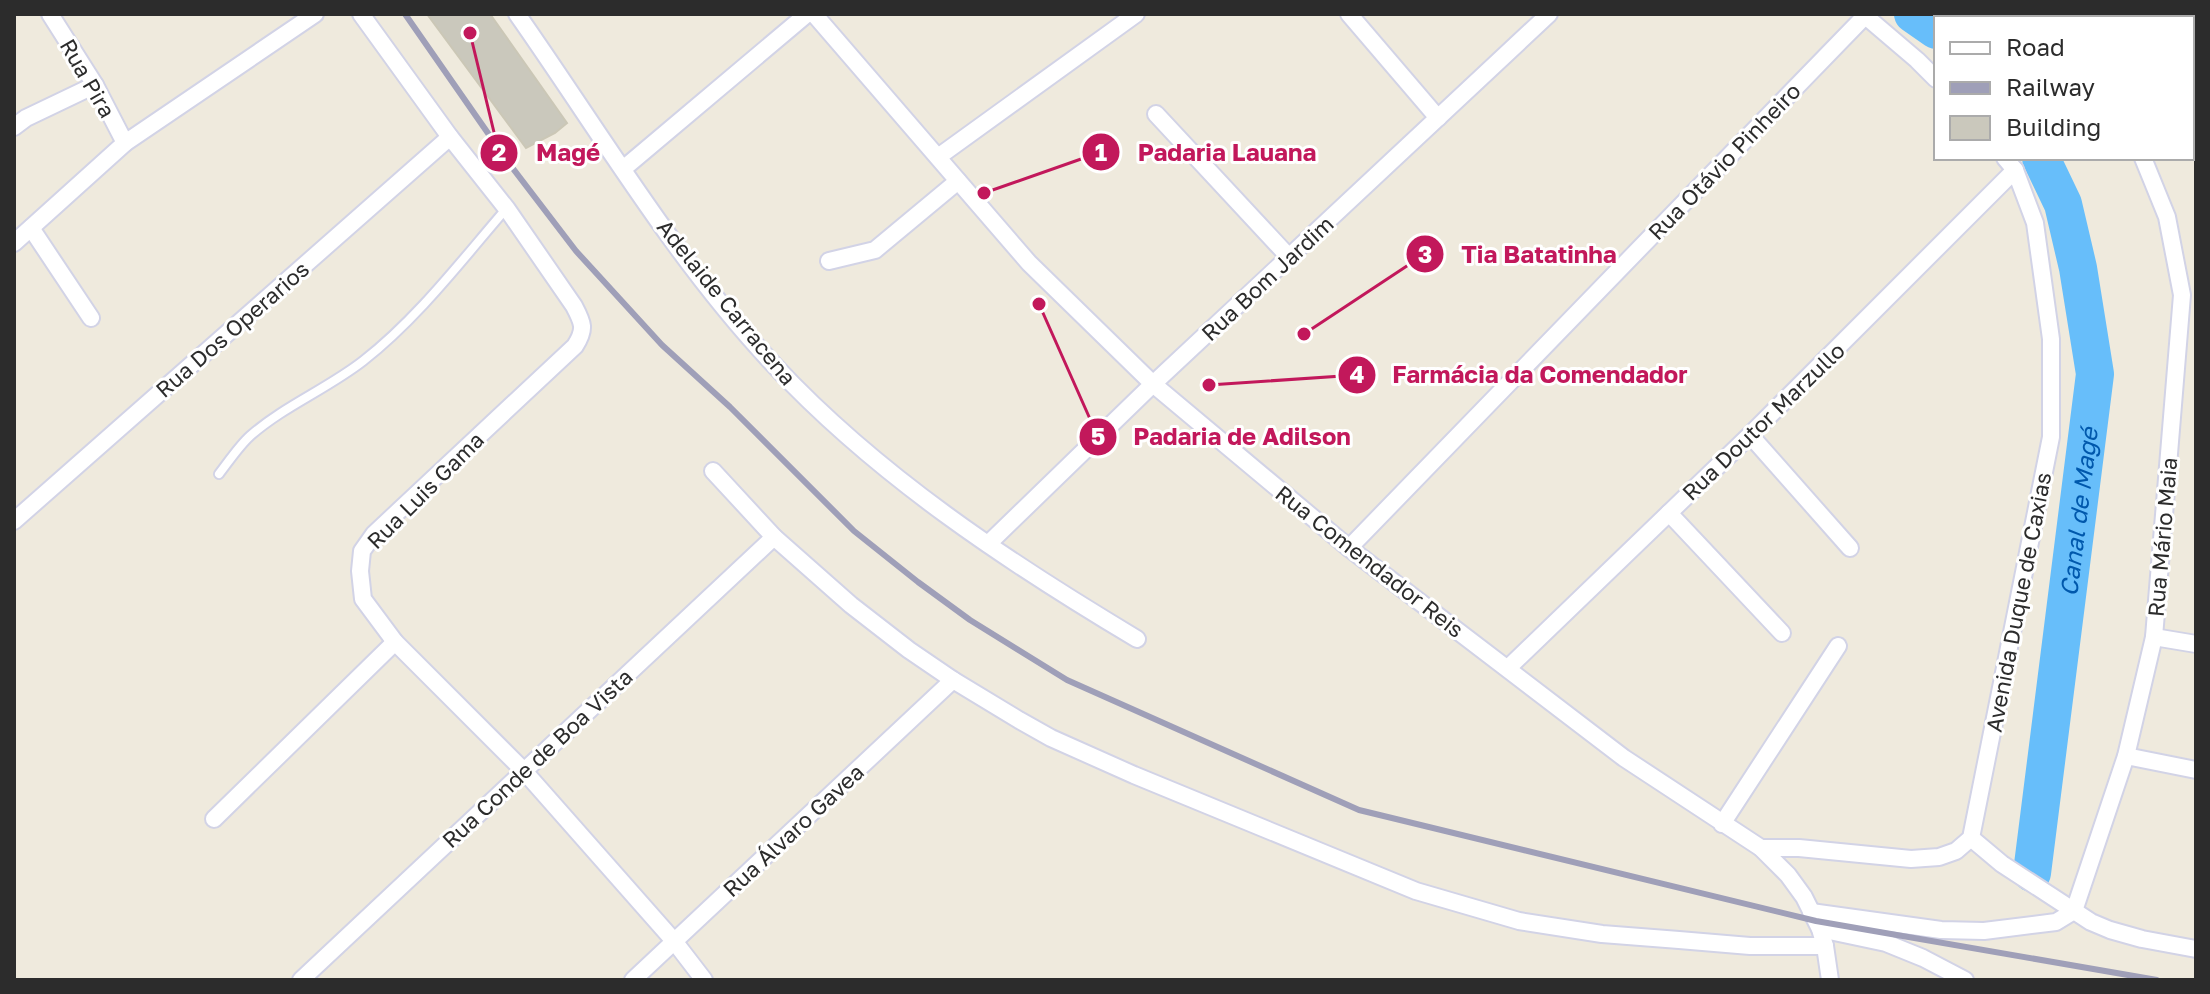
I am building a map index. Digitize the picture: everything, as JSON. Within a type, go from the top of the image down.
[{"type":"street","name":"Rua Pira","points":[[50,14],[95,85],[125,143]]},
{"type":"street","points":[[14,243],[125,143],[315,14]]},
{"type":"street","name":"Rua Luis Gama","points":[[361,14],[426,105],[507,209],[574,306],[581,319],[583,334],[575,346],[374,534],[362,551],[360,571],[363,599],[395,642],[524,771],[674,941],[704,980]]},
{"type":"street","name":"Adelaide Carracena","points":[[517,14],[680,250],[741,327],[811,403],[874,459],[988,544],[1137,639]]},
{"type":"street","points":[[623,169],[807,14]]},
{"type":"street","name":"Rua Comendador Reis","points":[[814,14],[1029,263],[1153,384],[1349,548],[1624,758],[1761,848],[1788,875],[1804,897],[1820,929],[1830,980]]},
{"type":"street","points":[[938,157],[1136,14]]},
{"type":"street","points":[[1349,14],[1438,118]]},
{"type":"street","name":"Rua Bom Jardim","points":[[988,544],[1153,384],[1549,14]]},
{"type":"street","points":[[1864,15],[1934,77]]},
{"type":"street","name":"Rua Otávio Pinheiro","points":[[1349,548],[1864,15]]},
{"type":"street","points":[[14,127],[26,118],[95,85]]},
{"type":"street","points":[[1156,114],[1289,257]]},
{"type":"street","name":"Rua Dos Operarios","points":[[14,521],[450,137]]},
{"type":"street","name":"Rua Mário Maia","points":[[2074,911],[2126,756],[2154,637],[2189,296],[2167,217],[2144,160]]},
{"type":"street","name":"Rua Doutor Marzullo","points":[[1508,668],[1750,435],[2010,164]]},
{"type":"street","name":"Avenida Duque de Caxias","points":[[1971,838],[2051,437],[2051,339],[2035,223],[2010,164]]},
{"type":"street","points":[[829,261],[875,250],[958,181]]},
{"type":"street","points":[[31,228],[91,318]]},
{"type":"street","points":[[1750,435],[1850,548]]},
{"type":"street","points":[[713,471],[774,537],[869,620],[953,680],[1051,738],[1134,775],[1416,891],[1519,921],[1602,934],[1750,946],[1825,946]]},
{"type":"street","points":[[1669,513],[1782,633]]},
{"type":"street","name":"Rua Conde de Boa Vista","points":[[301,980],[774,537]]},
{"type":"street","points":[[2154,637],[2196,644]]},
{"type":"street","points":[[214,819],[395,642]]},
{"type":"street","points":[[1722,824],[1838,646]]},
{"type":"street","name":"Rua Álvaro Gavea","points":[[633,980],[953,680]]},
{"type":"street","points":[[2126,756],[2196,770]]},
{"type":"street","points":[[1761,848],[1799,848],[1911,859],[1939,857],[1956,851],[1971,838],[2002,864],[2091,922],[2142,939],[2196,949]]},
{"type":"street","points":[[1811,912],[1941,930],[1984,931],[2056,922],[2074,911]]},
{"type":"street","points":[[1820,929],[1886,943],[1965,980]]},
{"type":"lane","points":[[219,474],[248,438],[272,418],[363,361],[414,315],[507,209]]},
{"type":"building","points":[[427,14],[490,14],[567,123],[526,148]]},
{"type":"waterway","name":"Canal de Magé","points":[[1913,14],[1934,29]]},
{"type":"waterway","name":"Canal de Magé","points":[[2032,873],[2095,374],[2078,268],[2063,204],[2042,160]]},
{"type":"railway","points":[[405,14],[508,162],[576,251],[662,345],[730,407],[854,531],[970,620],[1067,680],[1359,810],[1816,921],[2157,980]]},
{"type":"place","name":"Magé","points":[[470,33]]},
{"type":"place","name":"Padaria Lauana","points":[[984,193]]},
{"type":"place","name":"Padaria de Adilson","points":[[1039,304]]},
{"type":"place","name":"Tia Batatinha","points":[[1304,334]]},
{"type":"place","name":"Farmácia da Comendador","points":[[1209,385]]}]
